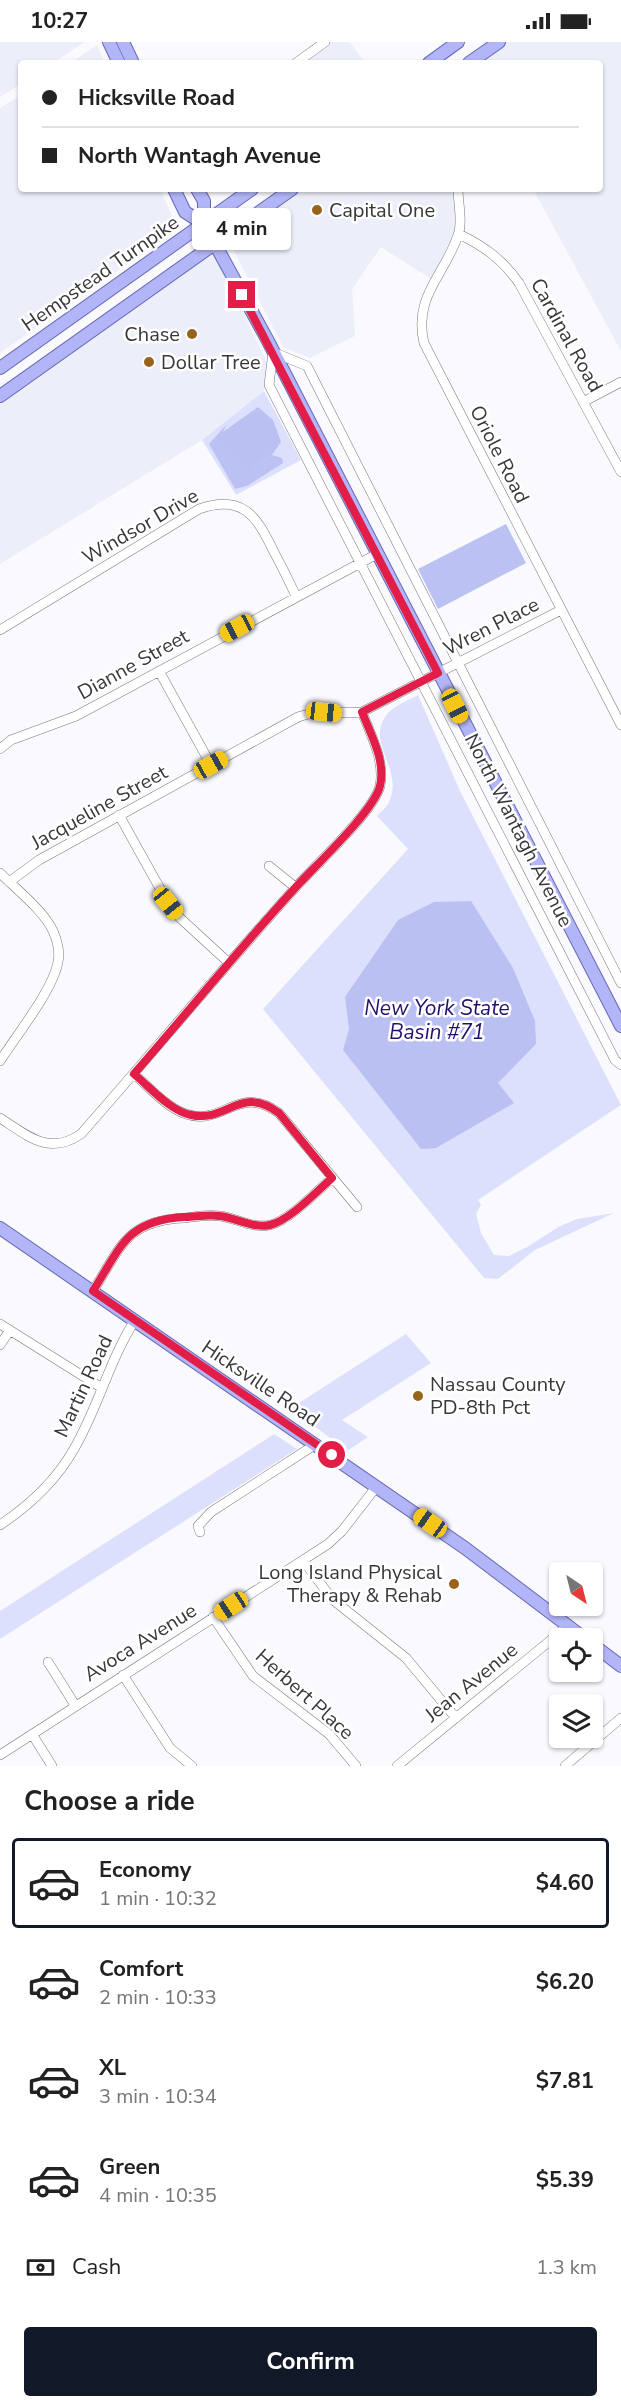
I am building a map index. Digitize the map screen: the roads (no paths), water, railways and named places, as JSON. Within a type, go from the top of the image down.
[{"type":"main road","points":[[109,42],[118,60]]},
{"type":"main road","points":[[123,42],[132,60]]},
{"type":"main road","points":[[433,60],[458,42]]},
{"type":"main road","points":[[474,60],[499,42]]},
{"type":"main road","points":[[175,192],[185,212],[204,224]]},
{"type":"main road","points":[[199,192],[204,201],[204,224]]},
{"type":"main road","name":"Hempstead Turnpike","points":[[0,368],[248,192]]},
{"type":"main road","points":[[0,396],[288,192]]},
{"type":"main road","name":"North Wantagh Avenue","points":[[204,224],[273,352],[620,1020]]},
{"type":"main road","name":"Hicksville Road","points":[[0,1228],[377,1486],[465,1548],[571,1628]]},
{"type":"main road","points":[[603,1652],[621,1666]]},
{"type":"street","points":[[300,60],[325,42]]},
{"type":"street","name":"Oriole Road","points":[[458,192],[459,234],[426,297],[421,320],[424,343],[621,725]]},
{"type":"street","name":"Cardinal Road","points":[[459,234],[494,254],[506,265],[519,283],[621,472]]},
{"type":"street","name":"North Wantagh Avenue","points":[[621,982],[307,366],[273,352],[269,385],[615,1060],[621,1065]]},
{"type":"street","points":[[583,402],[621,382]]},
{"type":"street","name":"Windsor Drive","points":[[0,630],[199,509],[213,504],[228,503],[241,507],[257,519],[296,596]]},
{"type":"street","name":"Dianne Street","points":[[0,747],[11,740],[76,716],[377,554]]},
{"type":"street","name":"Wren Place","points":[[438,673],[561,610]]},
{"type":"street","points":[[159,671],[211,765]]},
{"type":"street","name":"Jacqueline Street","points":[[9,882],[39,860],[308,713],[362,712],[438,673]]},
{"type":"street","points":[[0,1118],[34,1140],[46,1144],[60,1145],[70,1142],[81,1134],[295,888],[367,810],[376,795],[381,772],[379,757],[362,712]]},
{"type":"street","points":[[119,815],[178,917],[229,963]]},
{"type":"street","points":[[269,866],[295,888]]},
{"type":"street","points":[[0,873],[53,929],[58,943],[59,961],[48,987],[0,1061]]},
{"type":"street","points":[[134,1074],[174,1108],[189,1115],[208,1115],[249,1101],[269,1106],[279,1113],[357,1207]]},
{"type":"street","points":[[93,1291],[126,1240],[146,1224],[165,1219],[218,1215],[267,1226],[288,1215],[332,1178]]},
{"type":"street","name":"Martin Road","points":[[0,1525],[28,1504],[62,1467],[80,1438],[113,1360],[135,1320]]},
{"type":"street","points":[[0,1324],[102,1388]]},
{"type":"street","points":[[0,1345],[10,1330]]},
{"type":"street","points":[[200,1532],[198,1528],[200,1522],[211,1512],[316,1444]]},
{"type":"street","name":"Avoca Avenue","points":[[0,1755],[328,1544],[342,1531],[377,1486]]},
{"type":"street","points":[[303,1560],[332,1599],[406,1658],[456,1718]]},
{"type":"street","name":"Herbert Place","points":[[213,1617],[253,1676],[329,1734],[356,1766]]},
{"type":"street","name":"Jean Avenue","points":[[398,1766],[568,1626]]},
{"type":"street","points":[[48,1662],[75,1705]]},
{"type":"street","points":[[123,1675],[170,1748],[192,1766]]},
{"type":"street","points":[[565,1766],[621,1718]]},
{"type":"street","points":[[32,1734],[52,1766]]},
{"type":"water","points":[[258,407],[273,420],[281,442],[272,455],[252,469],[228,458],[223,447],[223,432]]},
{"type":"water","name":"New York State Basin #71","points":[[471,901],[513,968],[535,1021],[536,1044],[498,1083],[514,1103],[436,1148],[421,1149],[343,1050],[349,1029],[345,997],[398,920],[434,902]]},
{"type":"place","name":"Capital One","points":[[317,210]]},
{"type":"place","name":"Chase","points":[[192,334]]},
{"type":"place","name":"Dollar Tree","points":[[149,362]]},
{"type":"place","name":"Nassau County PD-8th Pct","points":[[418,1396]]},
{"type":"place","name":"Long Island Physical Therapy & Rehab","points":[[454,1584]]}]
